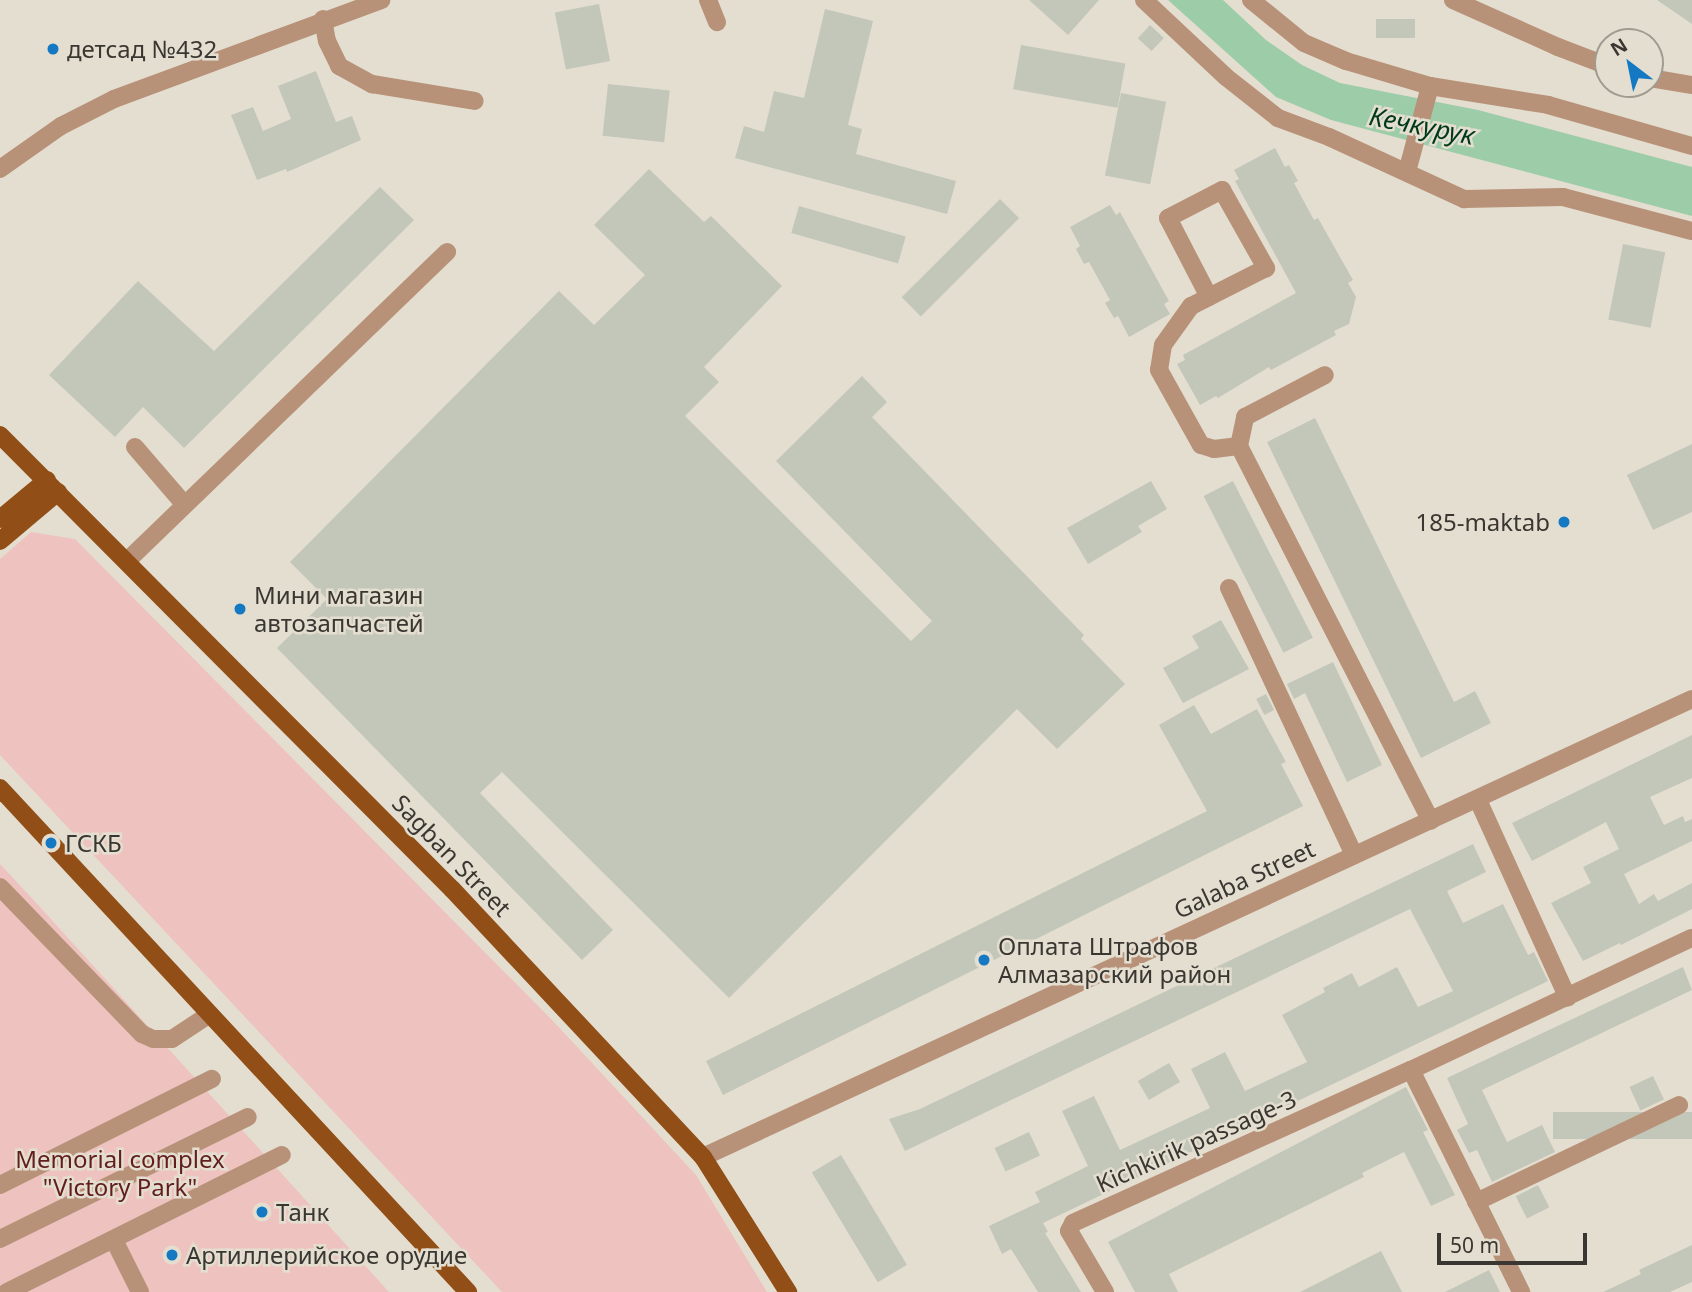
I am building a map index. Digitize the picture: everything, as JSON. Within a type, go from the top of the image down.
[{"type":"main road","name":"Sagban Street","points":[[0,435],[452,889],[702,1157],[788,1292]]},
{"type":"main road","points":[[0,519],[52,486]]},
{"type":"main road","points":[[0,541],[52,486]]},
{"type":"main road","points":[[0,788],[468,1292]]},
{"type":"street","points":[[0,169],[61,126],[114,99],[323,19],[381,0]]},
{"type":"street","points":[[708,0],[717,22]]},
{"type":"street","points":[[1144,0],[1226,77],[1278,118],[1464,199],[1563,197],[1692,231]]},
{"type":"street","points":[[1251,0],[1304,43],[1346,61],[1430,86],[1548,106],[1692,146]]},
{"type":"street","points":[[1453,0],[1594,61]]},
{"type":"street","points":[[323,19],[327,41],[339,66],[372,84],[475,101]]},
{"type":"street","points":[[1664,80],[1692,85]]},
{"type":"street","points":[[1407,172],[1430,86]]},
{"type":"street","points":[[1209,297],[1168,218],[1222,190],[1266,268],[1209,297],[1191,306],[1163,345],[1159,370],[1201,445],[1214,449],[1239,446]]},
{"type":"street","points":[[127,561],[184,503],[447,252]]},
{"type":"street","points":[[1325,374],[1245,417],[1239,446],[1431,821]]},
{"type":"street","points":[[135,447],[184,503]]},
{"type":"street","points":[[1229,588],[1354,855]]},
{"type":"street","name":"Galaba Street","points":[[702,1157],[1692,699]]},
{"type":"street","points":[[1478,800],[1568,998]]},
{"type":"street","points":[[0,887],[142,1034],[153,1039],[172,1039],[210,1014]]},
{"type":"street","name":"Kichkirik passage-3","points":[[1105,1292],[1069,1231],[1073,1223],[1568,998],[1692,938]]},
{"type":"street","points":[[1411,1070],[1521,1292]]},
{"type":"street","points":[[0,1185],[212,1079]]},
{"type":"street","points":[[1476,1202],[1679,1105]]},
{"type":"street","points":[[0,1239],[248,1117]]},
{"type":"street","points":[[7,1292],[282,1155]]},
{"type":"street","points":[[114,1240],[140,1292]]},
{"type":"green space","points":[[31,532],[75,539],[554,1022],[696,1175],[767,1292],[502,1292],[0,755],[0,559]]},
{"type":"green space","name":"Memorial complex \"Victory Park\"","points":[[0,864],[40,907],[389,1292],[0,1292]]},
{"type":"water","name":"Кечкурук","points":[[1168,0],[1223,0],[1266,40],[1302,65],[1340,83],[1478,110],[1692,167],[1692,216],[1331,120],[1276,97]]},
{"type":"building","points":[[1029,0],[1099,0],[1068,35]]},
{"type":"building","points":[[1657,0],[1692,0],[1692,24]]},
{"type":"building","points":[[599,4],[610,61],[566,70],[555,13]]},
{"type":"building","points":[[825,9],[873,21],[848,125],[862,129],[856,154],[956,181],[947,214],[735,158],[744,126],[764,132],[774,91],[804,98]]},
{"type":"building","points":[[1376,19],[1415,19],[1415,38],[1376,38]]},
{"type":"building","points":[[1150,25],[1164,38],[1152,51],[1138,38]]},
{"type":"building","points":[[1021,45],[1125,63],[1118,108],[1013,89]]},
{"type":"building","points":[[316,71],[336,122],[352,116],[361,140],[287,172],[286,169],[257,180],[231,115],[253,107],[263,131],[291,119],[278,86]]},
{"type":"building","points":[[608,84],[670,90],[664,142],[603,136]]},
{"type":"building","points":[[1121,93],[1166,102],[1150,184],[1105,175]]},
{"type":"building","points":[[1275,148],[1285,167],[1289,165],[1298,181],[1294,183],[1314,220],[1318,218],[1353,280],[1348,283],[1356,297],[1349,324],[1334,331],[1336,335],[1271,370],[1269,367],[1218,398],[1216,396],[1200,405],[1177,364],[1185,360],[1183,355],[1296,293],[1235,181],[1239,179],[1234,170]]},
{"type":"building","points":[[649,169],[704,222],[711,216],[782,286],[704,367],[719,382],[685,416],[911,641],[932,621],[776,461],[862,376],[887,402],[872,417],[1084,635],[1081,639],[1125,684],[1057,749],[1017,709],[729,998],[502,772],[480,793],[613,930],[582,960],[277,648],[327,599],[290,562],[559,291],[594,325],[645,275],[594,225]]},
{"type":"building","points":[[380,187],[414,220],[184,448],[143,407],[115,437],[49,375],[138,281],[214,351]]},
{"type":"building","points":[[1000,199],[1019,218],[921,316],[902,297]]},
{"type":"building","points":[[1110,205],[1116,215],[1120,212],[1169,301],[1164,304],[1170,314],[1129,337],[1118,316],[1114,318],[1105,303],[1110,300],[1089,262],[1084,264],[1076,249],[1080,246],[1070,227]]},
{"type":"building","points":[[799,206],[906,237],[898,264],[791,233]]},
{"type":"building","points":[[1623,244],[1665,252],[1651,328],[1608,320]]},
{"type":"building","points":[[1315,418],[1454,702],[1475,691],[1491,723],[1421,758],[1267,442]]},
{"type":"building","points":[[1692,444],[1692,512],[1653,530],[1627,475]]},
{"type":"building","points":[[1151,481],[1167,509],[1138,526],[1142,532],[1088,564],[1067,528]]},
{"type":"building","points":[[1233,481],[1313,638],[1283,653],[1204,496]]},
{"type":"building","points":[[1221,620],[1249,669],[1183,703],[1163,668],[1199,648],[1192,636]]},
{"type":"building","points":[[1333,662],[1382,765],[1347,782],[1305,693],[1294,699],[1287,684]]},
{"type":"building","points":[[1266,694],[1274,710],[1264,715],[1256,699]]},
{"type":"building","points":[[1194,705],[1211,734],[1257,709],[1286,762],[1281,764],[1303,806],[723,1095],[706,1061],[1207,811],[1159,725]]},
{"type":"building","points":[[1692,735],[1692,778],[1650,797],[1664,825],[1683,816],[1685,822],[1692,819],[1692,841],[1624,874],[1639,904],[1654,894],[1658,901],[1692,883],[1692,909],[1583,961],[1551,903],[1591,883],[1583,867],[1619,849],[1606,822],[1532,861],[1512,823]]},
{"type":"building","points":[[1473,844],[1486,872],[1447,891],[1463,923],[1503,904],[1528,955],[1534,952],[1548,981],[1043,1223],[1048,1232],[1045,1233],[1081,1292],[1038,1292],[1011,1249],[1002,1254],[989,1226],[1040,1202],[1035,1192],[1088,1166],[1062,1111],[1094,1096],[1120,1150],[1210,1108],[1191,1069],[1225,1052],[1245,1091],[1307,1062],[1282,1015],[1325,992],[1323,988],[1352,973],[1359,987],[1397,967],[1418,1007],[1453,991],[1410,909],[905,1151],[889,1119],[920,1109]]},
{"type":"building","points":[[1683,967],[1692,990],[1482,1090],[1507,1142],[1542,1125],[1555,1152],[1492,1182],[1477,1150],[1469,1153],[1457,1130],[1468,1124],[1447,1078]]},
{"type":"building","points":[[1169,1063],[1180,1082],[1149,1100],[1138,1081]]},
{"type":"building","points":[[1653,1076],[1664,1100],[1640,1111],[1629,1087]]},
{"type":"building","points":[[1406,1087],[1428,1130],[1423,1132],[1455,1195],[1431,1206],[1404,1152],[1362,1173],[1364,1177],[1169,1274],[1178,1292],[1135,1292],[1108,1242]]},
{"type":"building","points":[[1553,1112],[1692,1112],[1692,1139],[1553,1139]]},
{"type":"building","points":[[1029,1132],[1040,1156],[1006,1172],[995,1148]]},
{"type":"building","points":[[841,1155],[907,1265],[878,1282],[812,1173]]},
{"type":"building","points":[[1538,1185],[1549,1207],[1527,1219],[1516,1196]]},
{"type":"building","points":[[1692,1245],[1692,1282],[1670,1292],[1603,1292],[1641,1274],[1639,1270]]},
{"type":"building","points":[[1381,1251],[1402,1292],[1300,1292]]},
{"type":"building","points":[[1489,1270],[1500,1292],[1445,1292]]},
{"type":"place","name":"детсад №432","points":[[53,49]]},
{"type":"place","name":"185-maktab","points":[[1564,522]]},
{"type":"place","name":"Мини магазин автозапчастей","points":[[240,609]]},
{"type":"place","name":"ГСКБ","points":[[51,843]]},
{"type":"place","name":"Оплата Штрафов Aлмазарский район","points":[[984,960]]},
{"type":"place","name":"Танк","points":[[262,1212]]},
{"type":"place","name":"Артиллерийское орудие","points":[[172,1255]]}]
